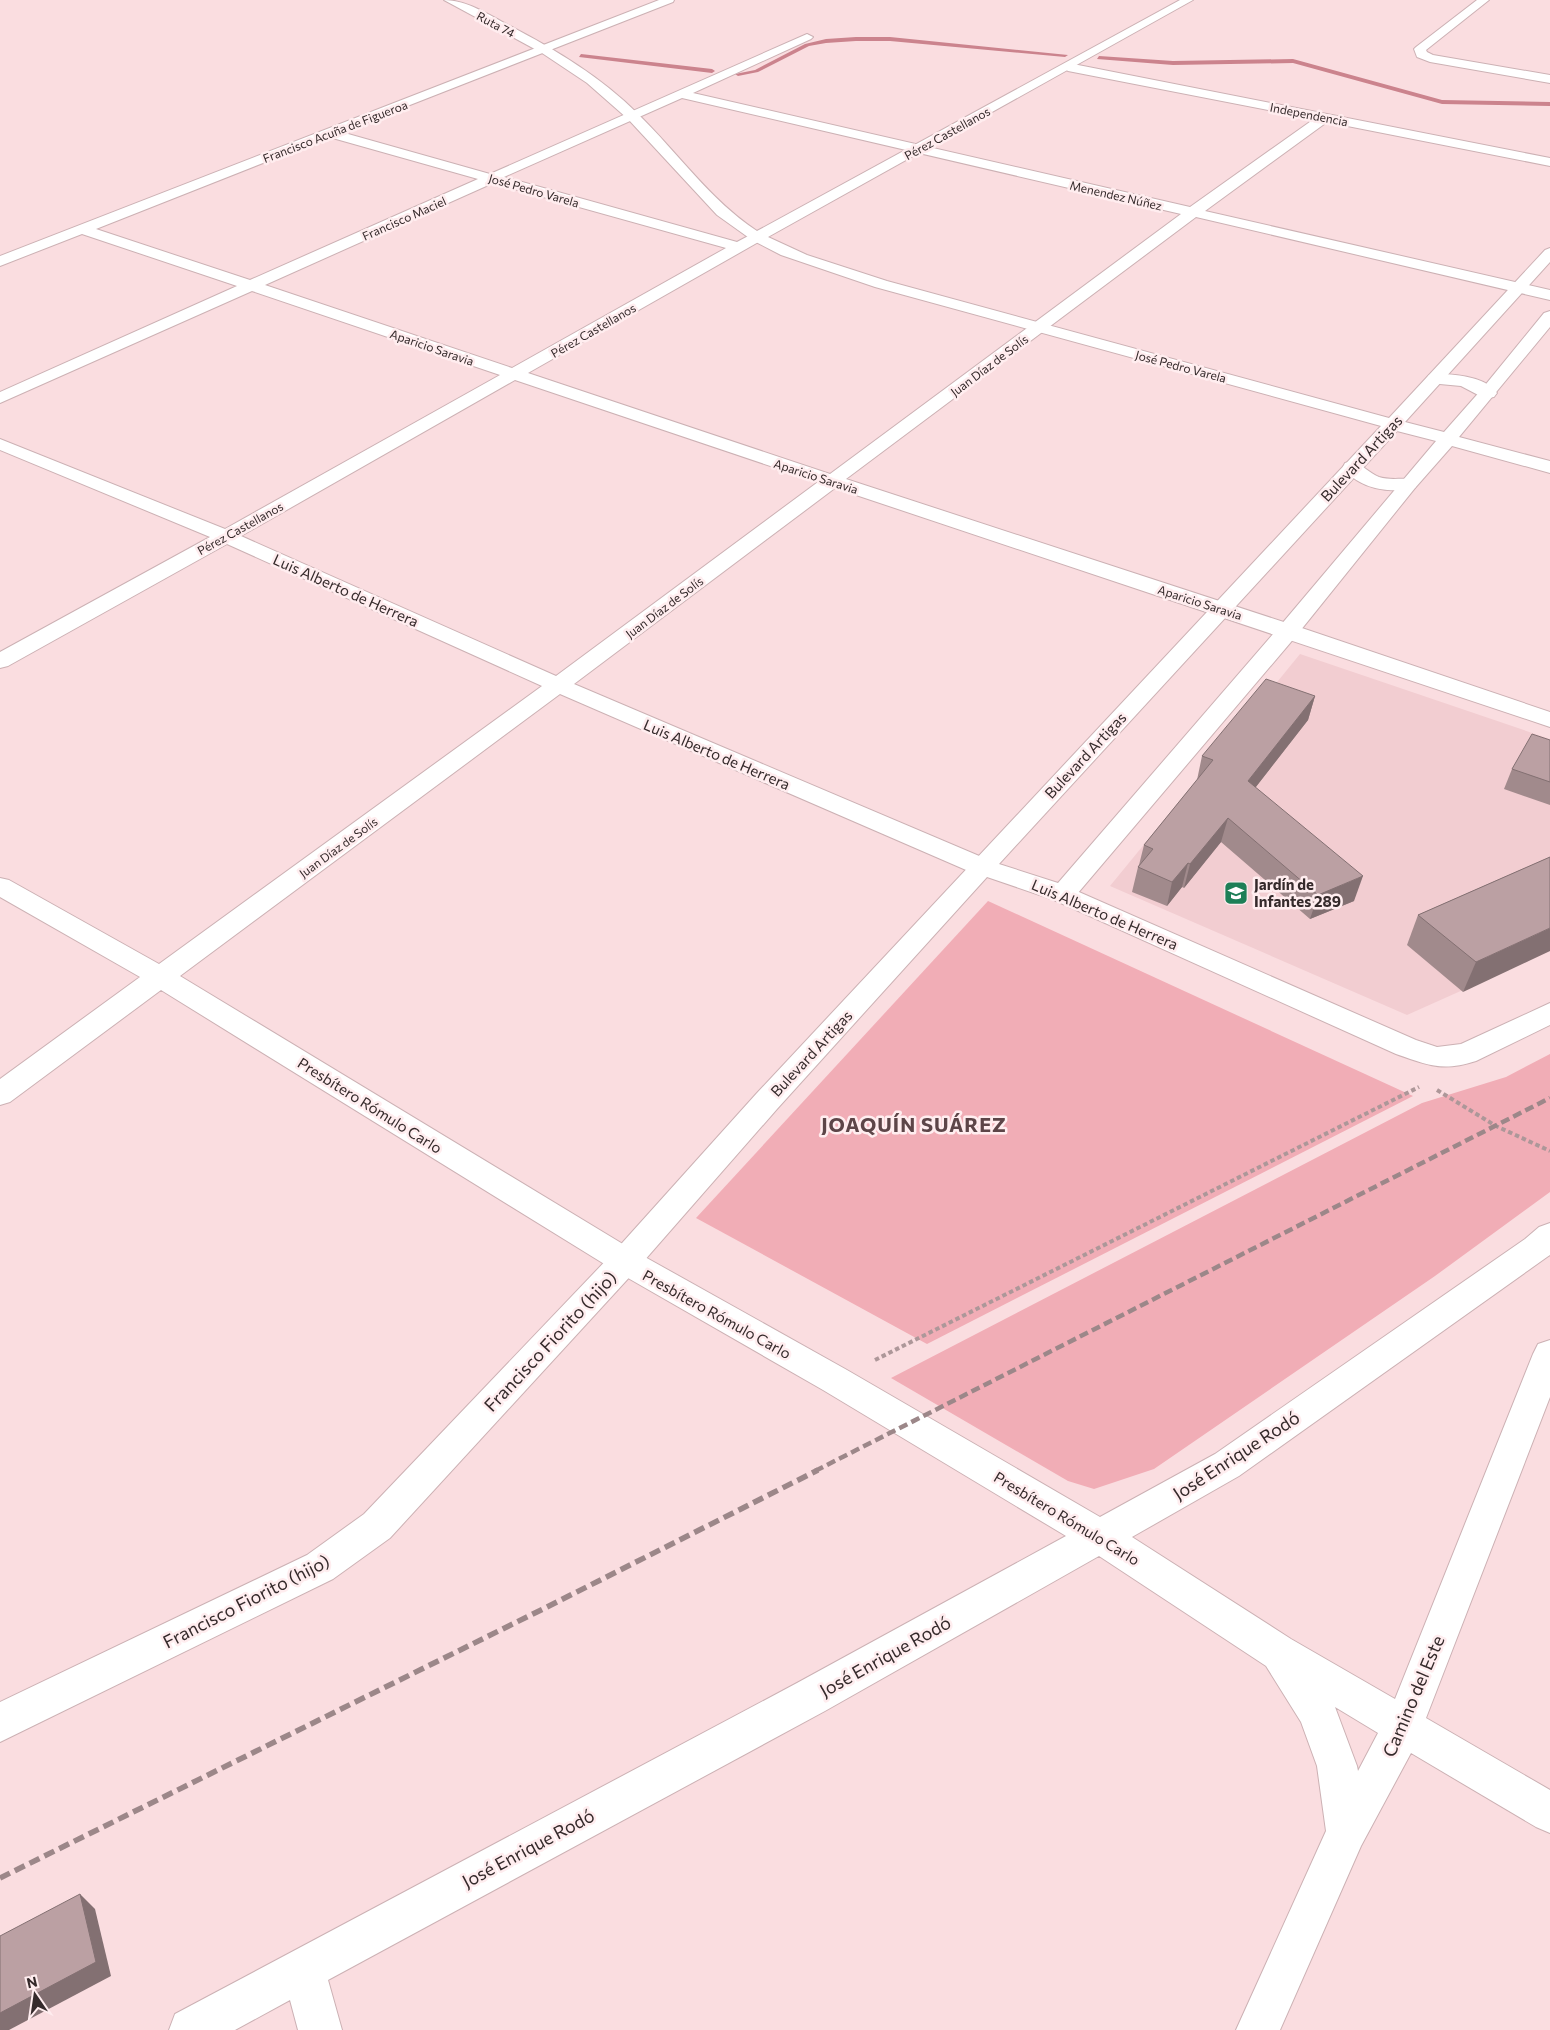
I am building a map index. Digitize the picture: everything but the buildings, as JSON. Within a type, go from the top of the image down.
[{"type":"street","name":"Ruta 74","points":[[449,0],[543,49],[593,80],[633,116]]},
{"type":"street","name":"Francisco Acuña de Figueroa","points":[[0,261],[669,0]]},
{"type":"street","name":"Pérez Castellanos","points":[[0,661],[739,247],[1188,0]]},
{"type":"street","points":[[1484,0],[1420,49],[1421,54],[1550,80]]},
{"type":"street","name":"Francisco Maciel","points":[[0,398],[807,37]]},
{"type":"street","name":"Independencia","points":[[1068,67],[1325,116],[1550,162]]},
{"type":"street","name":"Menendez Núñez","points":[[682,94],[1550,294]]},
{"type":"street","name":"José Pedro Varela","points":[[633,116],[706,196],[729,217],[757,237],[813,261],[881,284],[1550,467]]},
{"type":"street","name":"Juan Díaz de Solís","points":[[0,1094],[558,686],[1325,116]]},
{"type":"street","name":"José Pedro Varela","points":[[329,133],[739,247]]},
{"type":"street","name":"Aparicio Saravia","points":[[82,229],[1550,720]]},
{"type":"street","name":"Bulevard Artigas","points":[[625,1261],[767,1101],[1220,609],[1436,380],[1550,254]]},
{"type":"street","points":[[1063,894],[1288,631],[1408,484],[1488,394],[1550,316]]},
{"type":"street","points":[[1436,380],[1456,379],[1476,385],[1488,394]]},
{"type":"street","name":"Luis Alberto de Herrera","points":[[0,444],[226,536],[558,686],[982,867],[1063,894],[1406,1047],[1436,1057]]},
{"type":"street","points":[[1352,467],[1364,478],[1387,486],[1408,484]]},
{"type":"street","name":"Presbítero Rómulo Carlo","points":[[0,886],[161,977],[625,1261],[834,1380],[1101,1537],[1278,1652],[1550,1812]]},
{"type":"street","points":[[1436,1057],[1466,1054],[1550,1013]]},
{"type":"street","name":"José Enrique Rodó","points":[[191,2030],[802,1701],[1101,1537],[1227,1464],[1391,1352],[1550,1236]]},
{"type":"street","name":"Francisco Fiorito (hijo)","points":[[0,1722],[320,1567],[377,1526],[625,1261]]},
{"type":"street","name":"Camino del Este","points":[[1258,2030],[1347,1832],[1404,1726],[1550,1354]]},
{"type":"street","name":"Presbítero Rómulo Carlo","points":[[1278,1652],[1317,1711],[1337,1766],[1347,1832]]},
{"type":"street","points":[[302,1969],[320,2030]]},
{"type":"path","points":[[834,1380],[1425,1084],[1436,1057]]},
{"type":"path","points":[[1425,1084],[1496,1126],[1550,1151]]},
{"type":"shaded area","points":[[1300,654],[1550,739],[1550,951],[1407,1015],[1110,886]]},
{"type":"shaded area","points":[[988,901],[1413,1096],[927,1344],[696,1218]]},
{"type":"shaded area","points":[[1550,1054],[1550,1192],[1435,1276],[1154,1469],[1094,1489],[1068,1481],[891,1378],[1422,1103],[1506,1077]]},
{"type":"waterway","points":[[738,74],[756,71],[807,45],[826,41],[856,39],[890,39],[1065,55]]},
{"type":"waterway","points":[[581,56],[712,71]]},
{"type":"waterway","points":[[1099,58],[1173,63],[1293,61],[1442,102],[1550,104]]},
{"type":"railway","points":[[815,1471],[1550,1098]]},
{"type":"railway","points":[[0,1878],[547,1607],[818,1470]]},
{"type":"place","name":"Jardín de Infantes 289","points":[[1236,893]]},
{"type":"district","name":"JOAQUÍN SUÁREZ","points":[[914,1124]]}]
